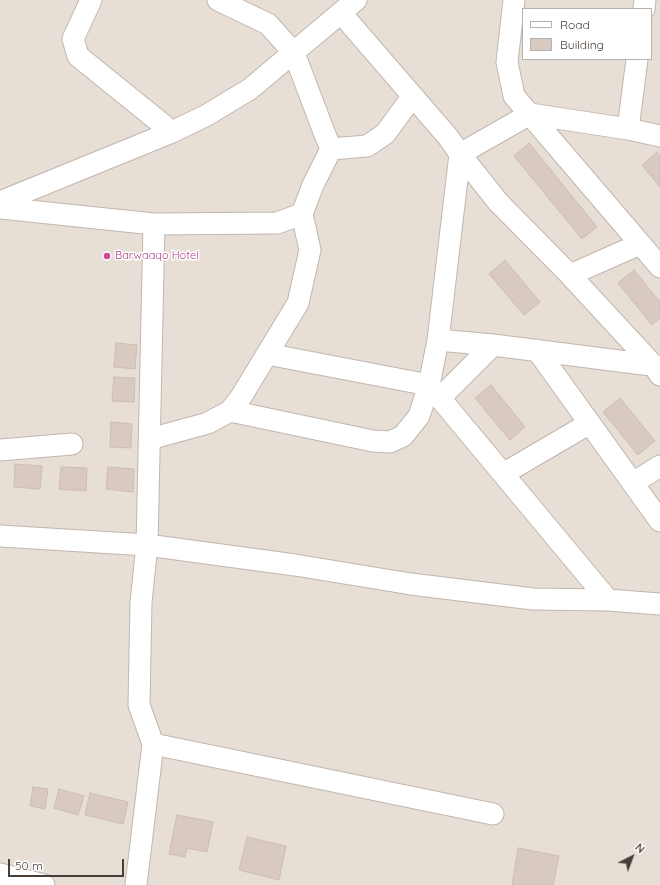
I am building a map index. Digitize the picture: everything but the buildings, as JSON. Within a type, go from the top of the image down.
[{"type":"street","points":[[91,0],[73,39],[78,56],[172,132]]},
{"type":"street","points":[[150,440],[208,423],[230,411],[241,397],[298,303],[310,250],[302,214],[313,185],[331,149],[294,53],[268,24],[218,0]]},
{"type":"street","points":[[514,0],[508,62],[514,96],[660,267]]},
{"type":"street","points":[[0,202],[172,132],[207,115],[250,89],[349,6],[412,97],[448,137],[498,202],[658,369]]},
{"type":"street","points":[[628,129],[637,60]]},
{"type":"street","points":[[331,149],[367,146],[385,134],[412,97]]},
{"type":"street","points":[[460,154],[530,114],[628,129],[660,136]]},
{"type":"street","points":[[434,391],[438,340],[460,154]]},
{"type":"street","points":[[0,208],[154,224],[276,223],[302,214]]},
{"type":"street","points":[[136,885],[153,744],[139,705],[142,602],[150,440],[154,224]]},
{"type":"street","points":[[570,276],[640,244]]},
{"type":"street","points":[[438,340],[537,350],[658,369]]},
{"type":"street","points":[[230,411],[373,441],[390,442],[403,436],[419,416],[434,391],[493,345]]},
{"type":"street","points":[[537,350],[660,521]]},
{"type":"street","points":[[267,354],[434,391],[608,600]]},
{"type":"street","points":[[503,474],[590,423]]},
{"type":"street","points":[[0,450],[72,444]]},
{"type":"street","points":[[633,483],[660,466]]},
{"type":"street","points":[[0,536],[146,545],[295,565],[411,584],[533,600],[608,600],[660,604]]},
{"type":"street","points":[[153,744],[493,814]]},
{"type":"street","points":[[0,874],[44,885]]},
{"type":"shaded area","points":[[0,0],[660,0],[660,885],[0,885]]},
{"type":"place","name":"Barwaaqo Hotel","points":[[107,256]]}]
